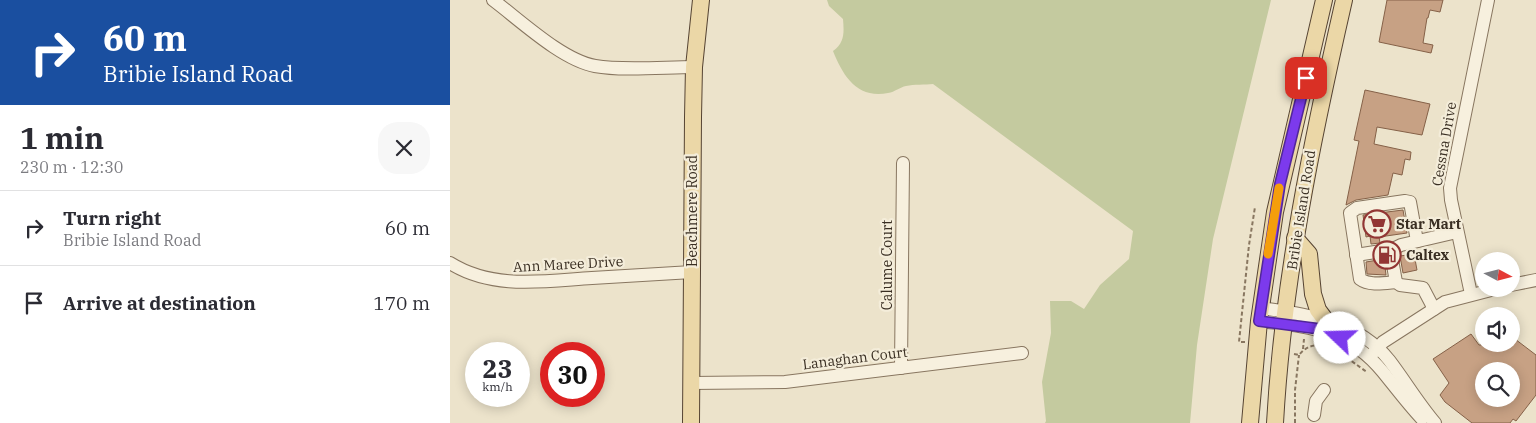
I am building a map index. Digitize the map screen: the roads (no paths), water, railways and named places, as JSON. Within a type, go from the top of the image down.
[{"type":"main road","name":"Beachmere Road","points":[[691,423],[694,67],[701,0]]},
{"type":"main road","name":"Bribie Island Road","points":[[1250,423],[1260,314],[1280,184],[1324,0]]},
{"type":"main road","name":"Bribie Island Road","points":[[1275,423],[1284,318],[1295,238],[1312,140],[1344,0]]},
{"type":"main road","points":[[1295,238],[1309,254],[1315,299],[1318,310],[1324,318]]},
{"type":"street","points":[[493,0],[560,50],[582,62],[606,67],[694,67]]},
{"type":"street","name":"Cessna Drive","points":[[1471,294],[1450,194],[1488,0]]},
{"type":"street","name":"Calume Court","points":[[901,368],[902,163]]},
{"type":"street","points":[[1417,241],[1410,202],[1405,201],[1357,208],[1350,213],[1360,279],[1364,282],[1396,282],[1400,285],[1423,288],[1434,309]]},
{"type":"street","points":[[1391,254],[1393,249],[1417,241],[1457,232]]},
{"type":"street","points":[[1356,255],[1388,250],[1391,254],[1396,282]]},
{"type":"street","name":"Ann Maree Drive","points":[[450,262],[482,277],[513,282],[692,272]]},
{"type":"street","points":[[1520,283],[1536,280]]},
{"type":"street","points":[[1373,352],[1383,342],[1434,309],[1452,299],[1475,293]]},
{"type":"street","points":[[1260,314],[1284,318],[1324,318],[1344,325],[1373,352],[1426,423]]},
{"type":"street","points":[[1284,318],[1330,333],[1388,359],[1434,423]]},
{"type":"street","name":"Lanaghan Court","points":[[691,382],[785,382],[1022,352]]},
{"type":"street","points":[[1314,415],[1316,401],[1324,390]]},
{"type":"place","name":"Star Mart","points":[[1377,224]]},
{"type":"place","name":"Caltex","points":[[1387,255]]}]
